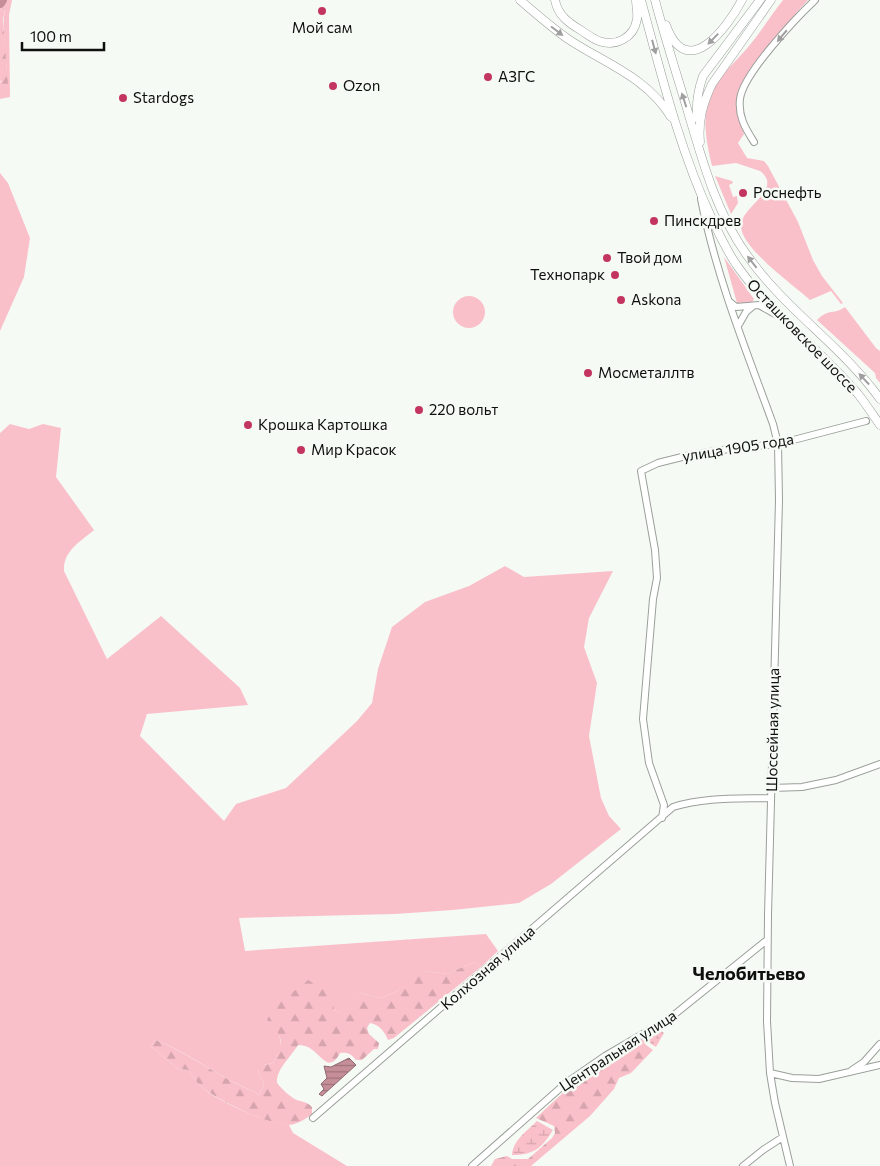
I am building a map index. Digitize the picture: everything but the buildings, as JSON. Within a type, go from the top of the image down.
[{"type":"main road","points":[[520,0],[567,38],[628,74],[647,88],[670,116],[681,139]]},
{"type":"main road","points":[[555,0],[559,13],[566,21],[597,40],[611,43],[626,38],[635,26],[637,18],[636,0]]},
{"type":"main road","points":[[641,0],[681,139]]},
{"type":"main road","points":[[656,0],[670,36],[682,48],[697,50],[713,41],[742,0]]},
{"type":"main road","points":[[656,0],[669,54],[703,164]]},
{"type":"main road","points":[[703,164],[697,100],[703,76],[760,0]]},
{"type":"main road","points":[[699,133],[700,115],[712,84],[772,0]]},
{"type":"main road","name":"Осташковское шоссе","points":[[681,139],[700,195],[737,266],[757,293],[780,318],[836,370],[858,395],[880,425]]},
{"type":"main road","name":"Осташковское шоссе","points":[[703,164],[716,199],[731,230],[749,258],[791,307],[846,360],[870,385],[880,399]]},
{"type":"street","points":[[754,142],[742,124],[740,98],[743,88],[772,48],[815,0]]},
{"type":"street","name":"Шоссейная улица","points":[[700,195],[710,240],[729,301],[774,424],[778,444],[779,500],[767,940],[767,1022],[770,1073],[782,1137],[790,1166]]},
{"type":"street","points":[[729,301],[736,307],[759,305],[767,308],[780,318]]},
{"type":"street","points":[[738,326],[742,317],[752,307]]},
{"type":"street","name":"улица 1905 года","points":[[664,805],[649,763],[643,719],[652,599],[657,578],[655,550],[640,471],[658,463],[690,455],[778,444],[866,421]]},
{"type":"street","points":[[772,788],[802,787],[836,780],[880,764]]},
{"type":"street","points":[[662,818],[664,805],[673,807],[708,799],[771,798]]},
{"type":"street","name":"Колхозная улица","points":[[313,1118],[673,807]]},
{"type":"street","name":"Центральная улица","points":[[472,1166],[566,1083],[605,1056],[670,1018],[767,940]]},
{"type":"street","points":[[833,1077],[849,1072],[859,1066],[880,1044]]},
{"type":"street","points":[[770,1073],[806,1079],[833,1077],[880,1065]]},
{"type":"street","points":[[743,1166],[782,1137]]},
{"type":"green space","points":[[0,0],[12,0],[9,15],[10,97],[0,99],[0,81],[1,83],[7,80],[4,36],[5,9],[0,10]]},
{"type":"green space","points":[[783,0],[808,0],[747,77],[738,111],[744,134],[738,143],[747,158],[764,161],[768,166],[798,222],[813,260],[822,276],[843,303],[841,304],[831,291],[810,300],[758,255],[743,234],[741,225],[743,218],[765,191],[766,178],[760,171],[736,163],[712,166],[709,154],[706,119],[710,97],[715,86],[752,42]]},
{"type":"green space","points":[[4,8],[3,20],[8,85],[5,88],[0,80],[0,10]]},
{"type":"green space","points":[[0,173],[8,183],[30,238],[24,277],[0,331]]},
{"type":"green space","points":[[715,176],[732,181],[733,183],[729,185],[733,197],[737,196],[738,203],[731,214]]},
{"type":"green space","points":[[724,257],[754,299],[752,303],[742,305],[737,303]]},
{"type":"green space","points":[[469,296],[481,300],[485,312],[481,324],[469,328],[457,324],[453,312],[457,300]]},
{"type":"green space","points":[[845,307],[880,351],[880,383],[875,373],[817,320],[825,314]]},
{"type":"green space","points":[[10,424],[29,429],[43,424],[61,428],[56,477],[94,530],[69,552],[64,564],[64,571],[107,659],[161,616],[240,688],[248,705],[147,714],[140,736],[224,821],[236,804],[286,788],[357,721],[372,703],[378,669],[392,627],[425,602],[469,586],[505,566],[524,577],[613,571],[589,618],[584,647],[597,683],[589,736],[601,798],[609,816],[621,829],[551,884],[519,903],[395,914],[239,918],[245,951],[486,934],[498,951],[481,967],[474,962],[447,974],[427,971],[399,990],[382,998],[359,993],[346,1016],[334,1010],[279,1032],[281,1047],[273,1063],[264,1065],[258,1070],[264,1085],[259,1095],[166,1044],[156,1040],[151,1046],[178,1069],[188,1070],[210,1094],[256,1116],[289,1125],[293,1133],[347,1166],[0,1166],[0,433]]},
{"type":"green space","points":[[474,962],[481,967],[394,1038],[388,1040],[381,1029],[370,1023],[367,1028],[369,1034],[379,1043],[378,1049],[374,1049],[362,1060],[356,1060],[349,1054],[340,1053],[336,1059],[329,1063],[309,1048],[298,1045],[281,1068],[277,1078],[277,1083],[292,1097],[312,1107],[312,1114],[294,1124],[288,1125],[269,1121],[220,1099],[201,1086],[188,1070],[178,1069],[151,1046],[156,1040],[166,1044],[259,1095],[264,1085],[258,1070],[250,1062],[256,1059],[264,1065],[273,1063],[280,1044],[277,1031],[267,1020],[274,1007],[308,980],[332,994],[334,1010],[345,1015],[349,1001],[359,993],[382,998],[399,990],[407,976],[427,971],[447,974]]},
{"type":"green space","points":[[656,1028],[664,1033],[656,1047],[648,1042]]},
{"type":"green space","points":[[644,1038],[646,1045],[653,1050],[631,1073],[619,1078],[614,1089],[590,1116],[531,1166],[491,1166],[495,1159],[507,1156],[512,1159],[528,1159],[552,1138],[555,1133],[554,1126],[536,1118],[592,1069],[632,1043]]},
{"type":"green space","points":[[537,1121],[553,1130],[549,1136],[541,1146],[532,1152],[512,1155],[518,1140]]},
{"type":"shaded area","points":[[349,1058],[356,1065],[322,1096],[319,1094],[324,1089],[321,1084],[327,1078],[324,1066],[331,1067]]},
{"type":"place","name":"Мой сам","points":[[322,11]]},
{"type":"place","name":"АЗГС","points":[[488,77]]},
{"type":"place","name":"Ozon","points":[[333,86]]},
{"type":"place","name":"Stardogs","points":[[123,98]]},
{"type":"place","name":"Роснефть","points":[[743,193]]},
{"type":"place","name":"Пинскдрев","points":[[654,221]]},
{"type":"place","name":"Твой дом","points":[[607,258]]},
{"type":"place","name":"Технопарк","points":[[615,275]]},
{"type":"place","name":"Askona","points":[[621,300]]},
{"type":"place","name":"Мосметаллтв","points":[[588,373]]},
{"type":"place","name":"220 вольт","points":[[419,410]]},
{"type":"place","name":"Крошка Картошка","points":[[248,425]]},
{"type":"place","name":"Мир Красок","points":[[301,450]]},
{"type":"district","name":"Челобитьево","points":[[749,974]]}]
